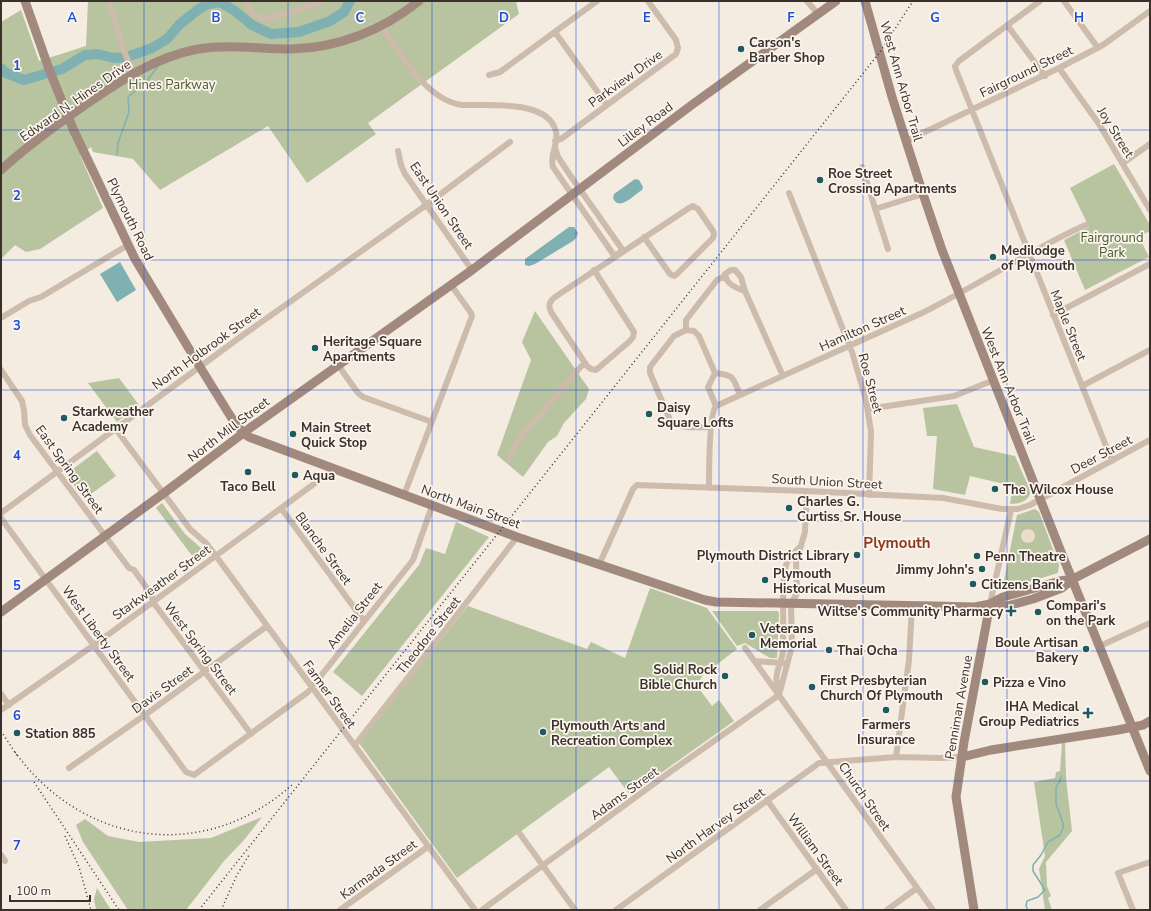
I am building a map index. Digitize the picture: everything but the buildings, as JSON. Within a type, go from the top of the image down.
[{"type":"street","name":"Plymouth Road","points":[[25,1],[55,86],[74,131],[128,245],[148,282],[200,367],[243,433]]},
{"type":"street","points":[[109,1],[124,51],[133,73]]},
{"type":"street","points":[[246,1],[253,14],[266,19],[300,10],[323,1]]},
{"type":"street","name":"Edward N. Hines Drive","points":[[2,166],[60,123],[133,73],[166,58],[197,49],[222,47],[291,49],[330,45],[348,40],[381,26],[419,1]]},
{"type":"street","points":[[489,75],[500,72],[597,1]]},
{"type":"street","name":"Parkview Drive","points":[[555,144],[673,57],[678,50],[676,40],[648,1]]},
{"type":"street","points":[[807,1],[818,14]]},
{"type":"street","name":"Lilley Road","points":[[472,270],[693,104],[836,1]]},
{"type":"street","name":"West Ann Arbor Trail","points":[[865,1],[906,141],[940,244],[1072,579],[1150,771]]},
{"type":"street","points":[[1040,1],[1007,25],[1045,76]]},
{"type":"street","points":[[1064,1],[1098,48]]},
{"type":"street","name":"Fairground Street","points":[[906,141],[1045,76],[1098,48],[1150,11]]},
{"type":"street","name":"Maple Street","points":[[1007,25],[958,61],[956,64],[956,70],[1112,460]]},
{"type":"street","points":[[381,26],[411,68],[425,85],[437,95],[454,104],[518,106],[532,109],[548,118],[556,129],[557,135],[552,158],[553,167],[576,192],[622,249],[618,255]]},
{"type":"street","points":[[555,32],[607,105]]},
{"type":"street","name":"Joy Street","points":[[1060,68],[1099,124],[1150,210]]},
{"type":"street","name":"North Holbrook Street","points":[[1,513],[115,428],[426,205],[510,142]]},
{"type":"street","points":[[555,144],[558,157],[576,192],[612,254],[618,255]]},
{"type":"street","points":[[1123,163],[1150,144]]},
{"type":"street","name":"East Union Street","points":[[398,151],[401,165],[405,174],[472,270]]},
{"type":"street","points":[[862,167],[888,249]]},
{"type":"street","name":"Roe Street","points":[[789,193],[849,346],[868,409],[871,432],[870,494]]},
{"type":"street","points":[[875,209],[923,194]]},
{"type":"street","points":[[594,270],[634,332],[630,341],[596,370],[591,369],[584,363],[550,312],[548,306],[554,296],[644,237],[693,206],[698,209],[714,234],[713,238],[674,276],[670,274],[644,237]]},
{"type":"street","name":"Hamilton Street","points":[[716,406],[922,313],[1067,233],[1086,225]]},
{"type":"street","points":[[1,318],[29,301],[41,297],[128,245]]},
{"type":"street","points":[[1053,315],[1149,266]]},
{"type":"street","name":"North Mill Street","points":[[1,612],[164,494],[243,433],[472,270]]},
{"type":"street","points":[[686,330],[686,320],[717,280],[725,276],[727,272],[735,270],[741,277],[745,291],[783,376]]},
{"type":"street","points":[[725,276],[728,282],[745,291]]},
{"type":"street","points":[[404,495],[472,314],[451,285]]},
{"type":"street","points":[[709,488],[711,427],[713,409],[716,406],[708,387],[715,373],[699,336],[694,330],[686,330],[674,336],[650,366],[650,373],[670,420],[676,425],[681,426],[711,427]]},
{"type":"street","points":[[1082,386],[1150,350]]},
{"type":"street","points":[[509,459],[516,443],[584,363]]},
{"type":"street","points":[[338,365],[358,393],[363,397],[432,422]]},
{"type":"street","name":"East Spring Street","points":[[1,370],[22,401],[25,425],[30,435],[106,536]]},
{"type":"street","points":[[715,373],[730,375],[733,378],[740,395]]},
{"type":"street","points":[[868,409],[954,396],[994,380]]},
{"type":"street","name":"Farmer Street","points":[[115,428],[190,529],[206,543],[216,556],[475,910]]},
{"type":"street","name":"North Main Street","points":[[243,433],[249,438],[432,506],[599,565],[693,596],[716,602],[975,607],[990,604],[1003,597],[1072,579],[1150,539]]},
{"type":"street","name":"Deer Street","points":[[1041,499],[1150,440]]},
{"type":"street","name":"Starkweather Street","points":[[1,710],[94,645],[333,470]]},
{"type":"street","name":"South Union Street","points":[[599,565],[634,487],[640,484],[943,498],[1002,510],[1011,510],[1024,507],[1041,499]]},
{"type":"street","name":"Church Street","points":[[779,695],[775,678],[783,651],[784,611],[787,604],[797,593],[796,562],[805,532],[807,491]]},
{"type":"street","name":"Amelia Street","points":[[191,775],[196,774],[312,688],[413,560],[432,506]]},
{"type":"street","name":"Blanche Street","points":[[281,508],[364,621]]},
{"type":"street","name":"Penniman Avenue","points":[[974,910],[956,805],[956,791],[990,604],[1011,510]]},
{"type":"street","name":"West Liberty Street","points":[[1,518],[186,772],[191,775]]},
{"type":"street","name":"West Spring Street","points":[[106,536],[129,568],[134,570],[151,594],[153,602],[251,734]]},
{"type":"street","name":"Theodore Street","points":[[354,745],[449,626],[517,536]]},
{"type":"street","name":"Church Street","points":[[779,695],[792,646],[787,604],[786,565],[801,545]]},
{"type":"street","points":[[896,757],[909,660],[912,606]]},
{"type":"street","points":[[1100,646],[1150,623]]},
{"type":"street","name":"Davis Street","points":[[69,768],[145,715],[267,626]]},
{"type":"street","name":"Church Street","points":[[746,648],[933,910]]},
{"type":"street","points":[[754,661],[779,662],[788,664]]},
{"type":"street","points":[[1,694],[9,705]]},
{"type":"street","name":"Adams Street","points":[[482,910],[663,777],[779,695]]},
{"type":"street","points":[[962,757],[992,750],[1103,733],[1144,725],[1150,721]]},
{"type":"street","name":"North Harvey Street","points":[[616,910],[819,763],[896,757],[962,757]]},
{"type":"street","name":"William Street","points":[[767,800],[846,910]]},
{"type":"street","points":[[520,834],[575,910]]},
{"type":"street","name":"Karmada Street","points":[[340,910],[429,846]]},
{"type":"street","points":[[1133,910],[1118,873],[1150,862]]},
{"type":"street","points":[[760,910],[817,869]]},
{"type":"street","points":[[887,910],[917,888]]},
{"type":"green space","name":"Hines Parkway","points":[[88,1],[516,1],[519,14],[368,123],[376,134],[307,183],[268,126],[160,190],[133,159],[93,152],[91,147],[80,155],[103,208],[40,249],[26,252],[15,245],[1,259],[1,22],[21,10],[39,61],[86,46]]},
{"type":"green space","name":"Fairground Park","points":[[1114,164],[1150,225],[1150,231],[1139,237],[1149,257],[1085,290],[1064,240],[1089,227],[1070,188]]},
{"type":"green space","points":[[535,311],[589,389],[586,399],[564,423],[557,436],[548,442],[523,477],[497,455],[531,360],[522,342]]},
{"type":"green space","points":[[119,378],[139,405],[117,422],[88,383]]},
{"type":"green space","points":[[957,404],[974,447],[1015,456],[1030,490],[1029,497],[1027,499],[1019,503],[1010,504],[1013,486],[970,476],[965,495],[933,489],[937,436],[927,436],[923,408]]},
{"type":"green space","points":[[97,451],[116,476],[84,499],[66,474]]},
{"type":"green space","points":[[162,503],[185,534],[200,547],[205,554],[196,561],[156,508]]},
{"type":"green space","points":[[1035,509],[1039,512],[1059,565],[1058,573],[1002,590],[1017,515]]},
{"type":"green space","points":[[456,522],[489,537],[362,696],[333,672],[419,565],[426,548],[445,554]]},
{"type":"green space","name":"Plymouth Arts and Recreation Complex","points":[[650,588],[707,608],[737,649],[702,676],[697,686],[712,706],[719,700],[734,721],[630,795],[609,767],[457,878],[359,743],[468,606],[587,649],[591,642],[625,658]]},
{"type":"green space","points":[[712,611],[778,611],[777,658],[770,658],[745,643],[737,646]]},
{"type":"green space","points":[[1062,743],[1065,743],[1066,778],[1072,831],[1046,862],[1047,886],[1051,896],[1048,898],[1052,910],[1045,910],[1039,869],[1045,856],[1034,782],[1055,778],[1056,772],[1060,771]]},
{"type":"green space","points":[[262,817],[244,840],[224,861],[186,910],[128,910],[83,842],[76,825],[85,819],[108,836],[139,842],[211,838]]},
{"type":"green space","points":[[97,888],[111,910],[96,910],[94,899]]},
{"type":"shaded area","points":[[1025,529],[1031,529],[1035,533],[1035,539],[1031,543],[1025,543],[1021,539],[1021,533]]},
{"type":"water","points":[[635,179],[639,180],[643,187],[642,190],[623,203],[616,202],[613,198],[614,194]]},
{"type":"water","points":[[569,227],[574,227],[578,233],[573,241],[535,264],[529,266],[525,265],[525,259]]},
{"type":"water","points":[[120,262],[136,290],[117,302],[100,274]]},
{"type":"waterway","points":[[1,68],[4,72],[24,80],[62,69],[85,55],[97,54],[114,58],[127,57],[152,48],[167,39],[180,24],[208,4],[220,2],[235,11],[252,25],[271,34],[299,32],[330,21],[344,12],[350,1]]},
{"type":"waterway","points":[[117,155],[118,143],[129,112],[128,97],[147,81],[158,66]]},
{"type":"waterway","points":[[1028,910],[1026,906],[1027,901],[1038,897],[1045,890],[1033,871],[1033,865],[1041,855],[1048,842],[1060,835],[1063,828],[1063,823],[1056,804],[1056,787],[1061,777]]},
{"type":"railway","points":[[199,910],[880,52],[913,1]]},
{"type":"railway","points":[[1,731],[18,757]]},
{"type":"railway","points":[[15,752],[43,784],[75,808],[110,825],[147,834],[185,834],[223,826],[260,809],[294,783]]},
{"type":"railway","points":[[34,782],[119,910]]},
{"type":"railway","points":[[65,836],[79,867],[91,910]]},
{"type":"railway","points":[[221,910],[237,875],[249,855]]},
{"type":"place","name":"Carson's Barber Shop","points":[[741,49]]},
{"type":"place","name":"Roe Street Crossing Apartments","points":[[820,180]]},
{"type":"place","name":"Medilodge of Plymouth","points":[[993,257]]},
{"type":"place","name":"Heritage Square Apartments","points":[[315,348]]},
{"type":"place","name":"Daisy Square Lofts","points":[[649,414]]},
{"type":"place","name":"Starkweather Academy","points":[[64,418]]},
{"type":"place","name":"Main Street Quick Stop","points":[[293,434]]},
{"type":"place","name":"Taco Bell","points":[[248,472]]},
{"type":"place","name":"Aqua","points":[[295,475]]},
{"type":"place","name":"The Wilcox House","points":[[995,489]]},
{"type":"place","name":"Charles G. Curtiss Sr. House","points":[[789,508]]},
{"type":"place","name":"Plymouth District Library","points":[[857,555]]},
{"type":"place","name":"Penn Theatre","points":[[977,556]]},
{"type":"place","name":"Jimmy John's","points":[[982,569]]},
{"type":"place","name":"Plymouth Historical Museum","points":[[765,580]]},
{"type":"place","name":"Citizens Bank","points":[[973,584]]},
{"type":"place","name":"Wiltse's Community Pharmacy","points":[[1011,611]]},
{"type":"place","name":"Compari's on the Park","points":[[1038,612]]},
{"type":"place","name":"Veterans Memorial","points":[[752,635]]},
{"type":"place","name":"Boule Artisan Bakery","points":[[1086,649]]},
{"type":"place","name":"Thai Ocha","points":[[829,650]]},
{"type":"place","name":"Solid Rock Bible Church","points":[[725,676]]},
{"type":"place","name":"Pizza e Vino","points":[[985,682]]},
{"type":"place","name":"First Presbyterian Church Of Plymouth","points":[[812,687]]},
{"type":"place","name":"Farmers Insurance","points":[[886,710]]},
{"type":"place","name":"IHA Medical Group Pediatrics","points":[[1088,713]]},
{"type":"place","name":"Plymouth Arts and Recreation Complex","points":[[543,732]]},
{"type":"place","name":"Station 885","points":[[17,733]]},
{"type":"district","name":"Plymouth","points":[[897,543]]}]
